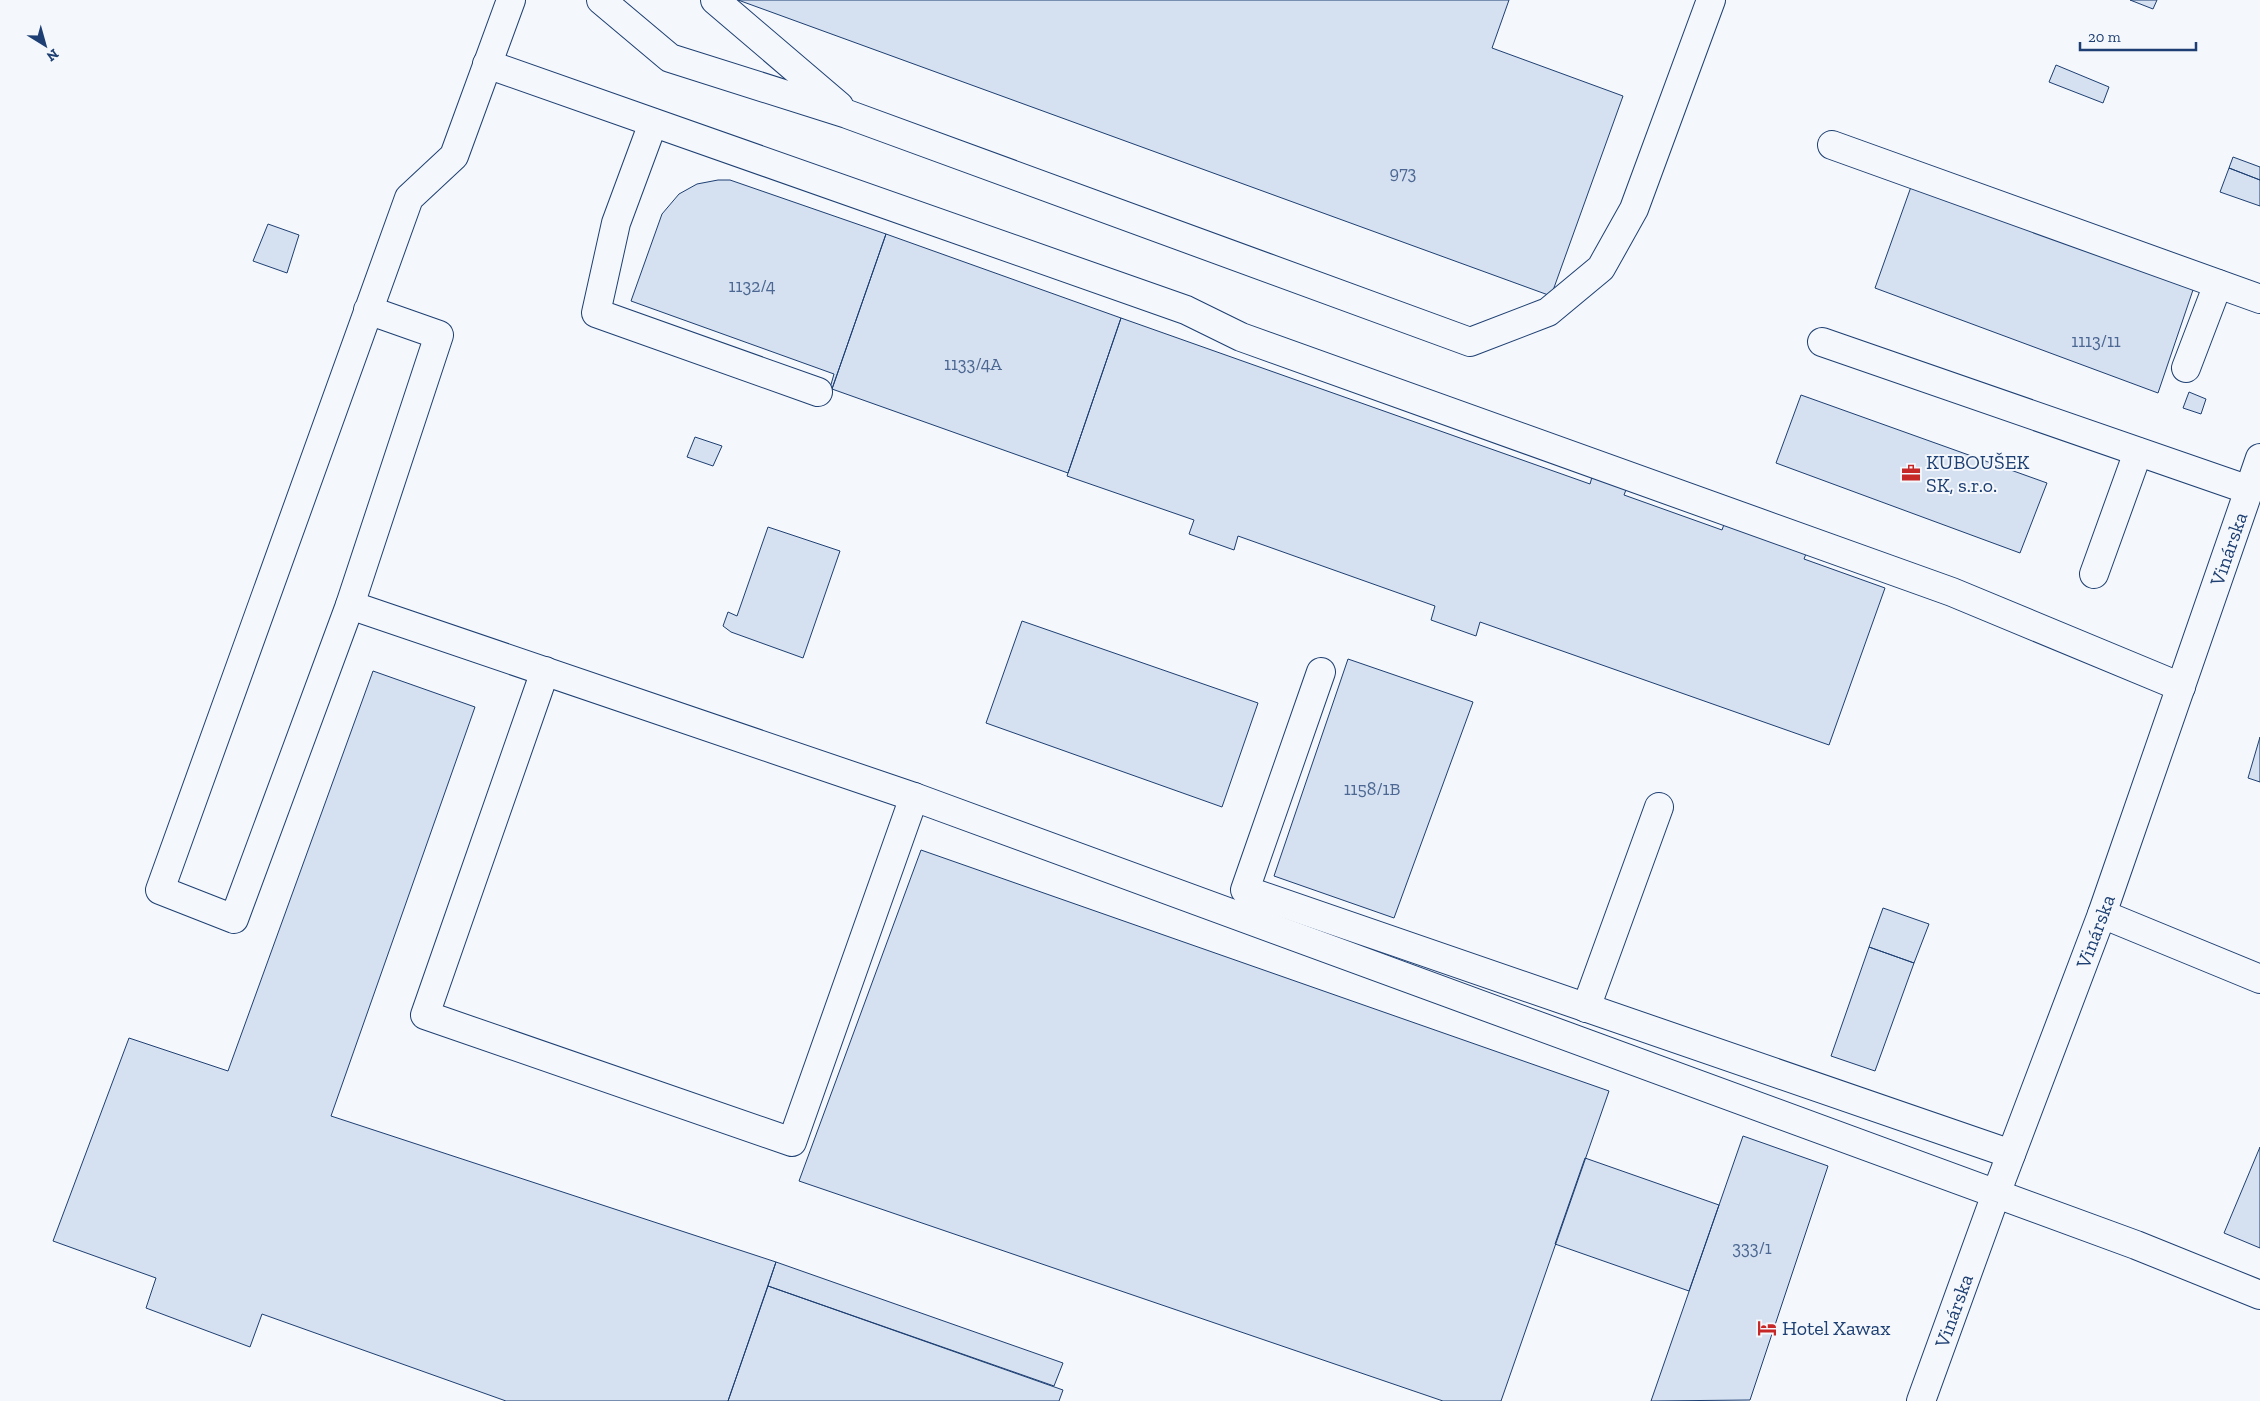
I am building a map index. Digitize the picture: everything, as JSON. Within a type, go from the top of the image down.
[{"type":"street","points":[[368,310],[439,335],[350,605],[234,919],[160,890],[368,310],[409,198],[454,156],[511,0]]},
{"type":"street","points":[[601,0],[670,58],[847,114],[1470,342],[1548,312],[1600,268],[1634,209],[1711,0]]},
{"type":"street","points":[[715,0],[847,114]]},
{"type":"street","points":[[487,64],[1177,306],[1241,337],[1952,592],[2181,687]]},
{"type":"street","points":[[653,123],[616,223],[596,314],[818,392]]},
{"type":"street","points":[[1832,146],[2260,299]]},
{"type":"street","points":[[2186,368],[2218,284]]},
{"type":"street","points":[[1822,342],[2249,490]]},
{"type":"street","points":[[2094,574],[2138,452]]},
{"type":"street","name":"Vinárska","points":[[1921,1401],[2010,1154],[2102,914],[2260,458]]},
{"type":"street","points":[[350,605],[914,797],[2136,1245],[2260,1295]]},
{"type":"street","points":[[545,671],[425,1014],[792,1142],[914,797]]},
{"type":"street","points":[[1321,672],[1245,890],[2010,1154]]},
{"type":"street","points":[[1586,1008],[1659,807]]},
{"type":"street","points":[[2102,914],[2260,979]]},
{"type":"building","points":[[738,0],[1509,0],[1492,48],[1623,96],[1551,296]]},
{"type":"building","points":[[2130,0],[2157,0],[2153,9]]},
{"type":"building","points":[[2056,65],[2109,87],[2103,103],[2049,82]]},
{"type":"building","points":[[2233,157],[2260,167],[2260,180],[2229,168]]},
{"type":"building","points":[[2229,168],[2260,180],[2260,206],[2220,192]]},
{"type":"building","points":[[730,180],[886,234],[832,389],[830,388],[834,374],[631,301],[662,214],[679,194],[697,184]]},
{"type":"building","points":[[1912,184],[2195,284],[2158,393],[1875,288]]},
{"type":"building","points":[[268,224],[299,235],[287,273],[253,261]]},
{"type":"building","points":[[886,234],[1121,318],[1068,473],[832,389]]},
{"type":"building","points":[[1121,318],[1590,484],[1594,470],[1629,482],[1624,495],[1722,530],[1727,516],[1809,546],[1804,559],[1885,588],[1829,745],[1480,622],[1476,636],[1431,620],[1435,606],[1238,536],[1234,550],[1189,534],[1194,520],[1067,476]]},
{"type":"building","points":[[2189,392],[2206,399],[2201,414],[2183,408]]},
{"type":"building","name":"KUBOUŠEK SK, s.r.o.","points":[[1801,395],[2047,483],[2020,553],[1776,463]]},
{"type":"building","points":[[695,437],[722,446],[713,466],[687,457]]},
{"type":"building","points":[[768,527],[840,551],[803,658],[731,632],[723,626],[728,612],[737,616]]},
{"type":"building","points":[[1022,621],[1258,703],[1222,807],[986,723]]},
{"type":"building","points":[[1348,659],[1473,702],[1394,918],[1274,876]]},
{"type":"building","points":[[373,671],[475,707],[331,1116],[776,1262],[728,1401],[506,1401],[262,1314],[250,1347],[146,1308],[156,1278],[53,1241],[129,1038],[228,1071]]},
{"type":"building","points":[[2260,737],[2260,782],[2248,778]]},
{"type":"building","points":[[921,850],[1609,1091],[1501,1401],[1443,1401],[799,1181]]},
{"type":"building","points":[[1883,908],[1929,924],[1914,963],[1869,947]]},
{"type":"building","points":[[1869,947],[1914,963],[1875,1071],[1831,1056]]},
{"type":"building","points":[[1743,1136],[1828,1166],[1750,1400],[1651,1401]]},
{"type":"building","points":[[2260,1147],[2260,1248],[2224,1233]]},
{"type":"building","points":[[1585,1158],[1719,1205],[1689,1291],[1555,1244]]},
{"type":"building","points":[[776,1262],[1063,1363],[1054,1386],[768,1286]]},
{"type":"building","points":[[768,1286],[1063,1390],[1059,1401],[728,1401]]},
{"type":"place","name":"KUBOUŠEK SK, s.r.o.","points":[[1911,473]]},
{"type":"place","name":"Hotel Xawax","points":[[1767,1328]]}]
